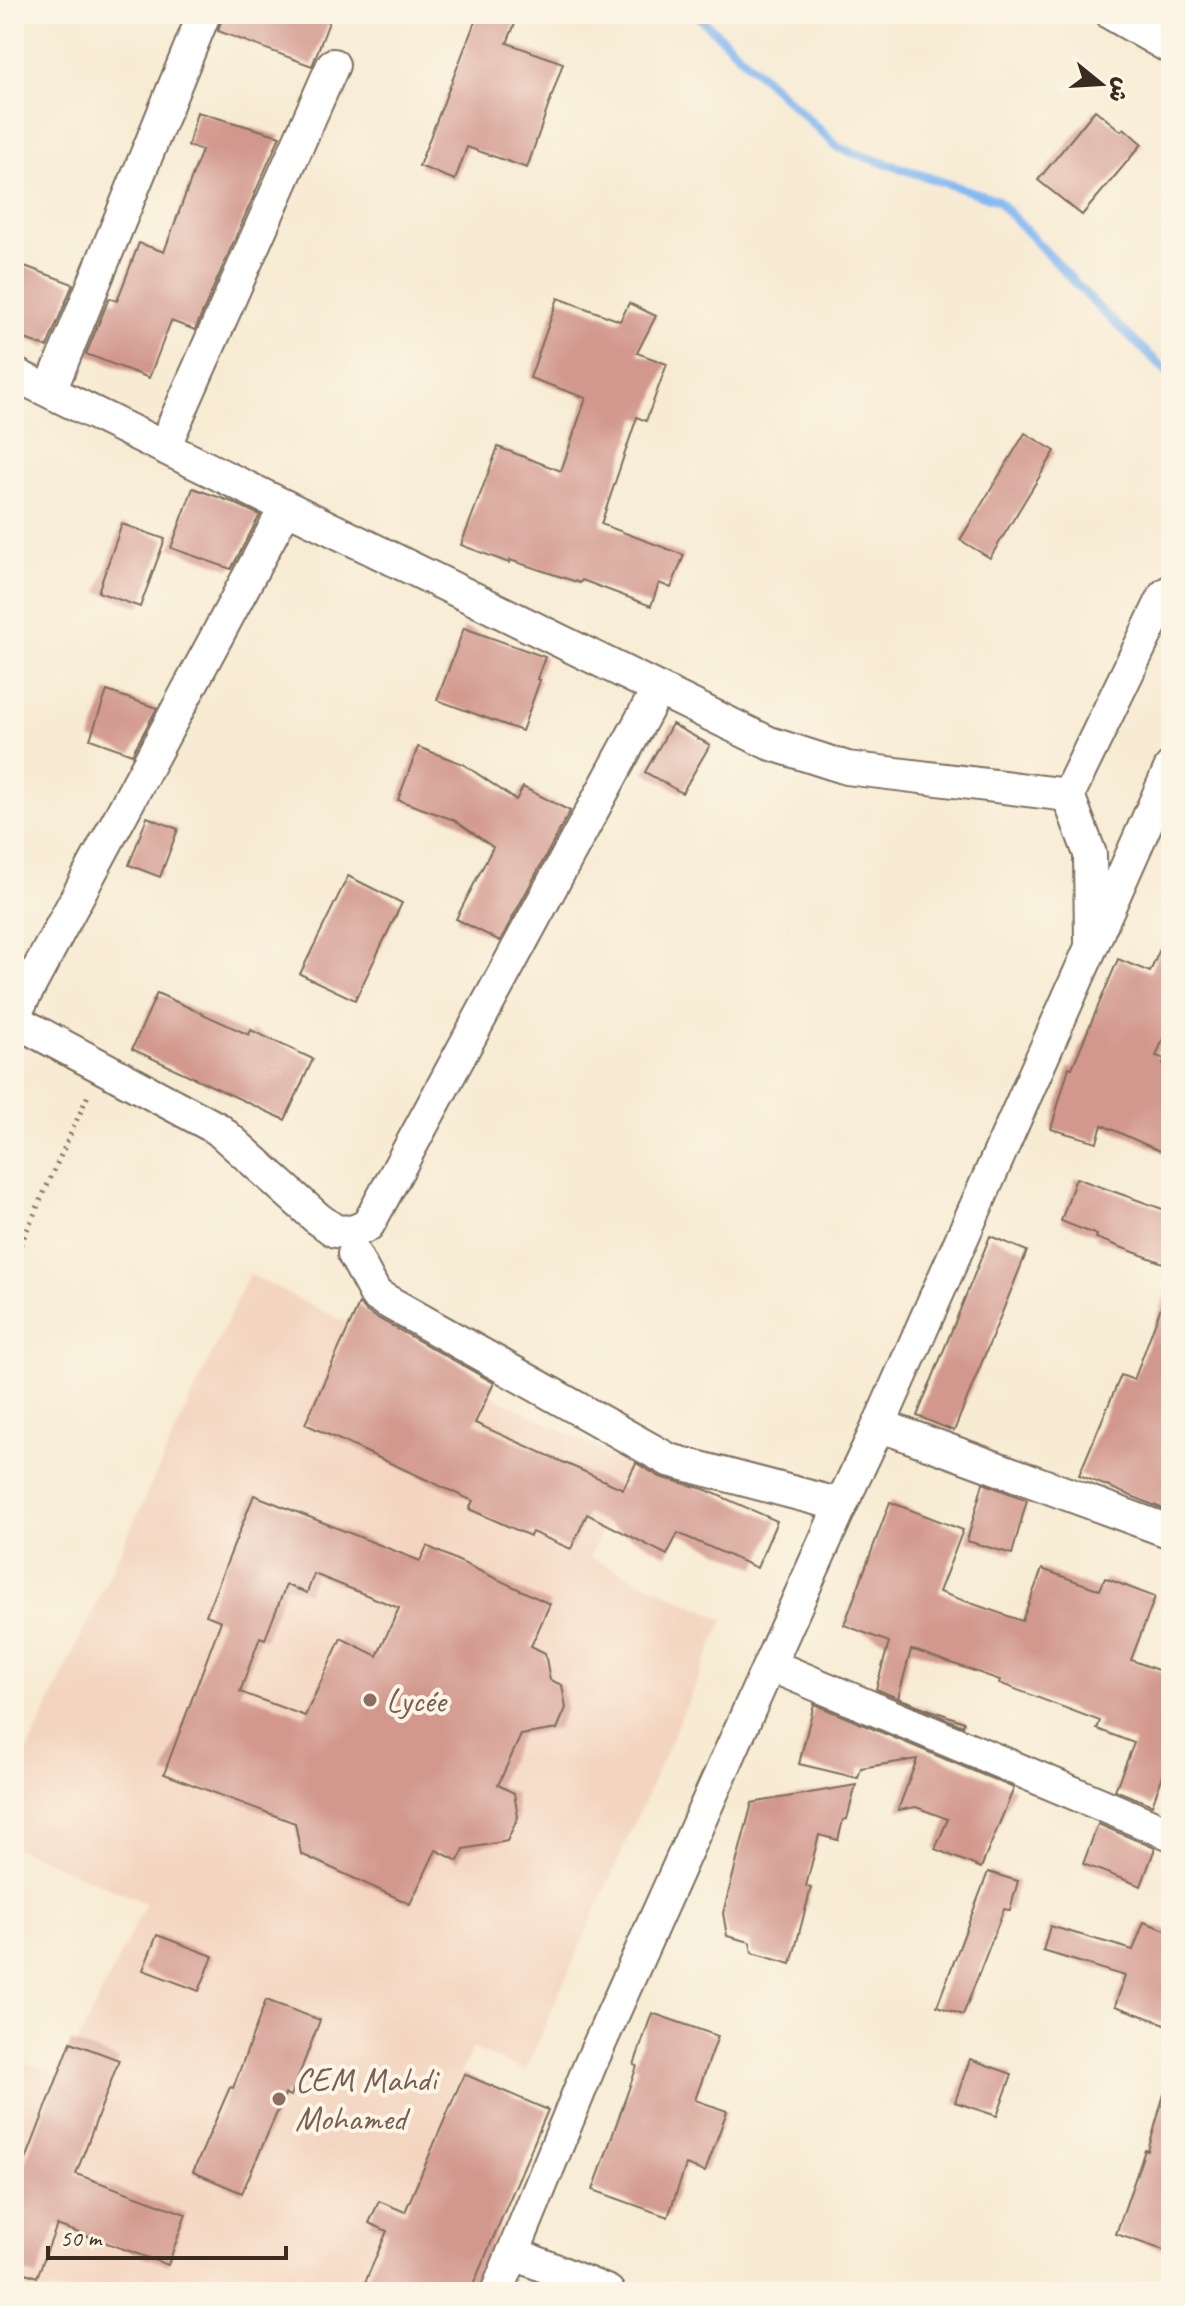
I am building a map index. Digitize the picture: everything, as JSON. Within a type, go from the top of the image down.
[{"type":"street","points":[[50,391],[204,14]]},
{"type":"street","points":[[1112,14],[1171,48]]},
{"type":"street","points":[[164,447],[333,65]]},
{"type":"street","points":[[14,374],[769,743],[847,768],[1068,795]]},
{"type":"street","points":[[286,507],[14,1018],[218,1129],[335,1231],[353,1232],[368,1225],[658,689]]},
{"type":"street","points":[[1091,952],[1090,854],[1068,795],[1165,595],[1171,591]]},
{"type":"street","points":[[497,2292],[590,2065],[1091,952],[1171,767]]},
{"type":"street","points":[[354,1254],[376,1295],[669,1460],[841,1505]]},
{"type":"street","points":[[879,1425],[1171,1532]]},
{"type":"street","points":[[770,1665],[1171,1834]]},
{"type":"street","points":[[513,2253],[608,2292]]},
{"type":"path","points":[[14,1259],[101,1067]]},
{"type":"shaded area","name":"Lycée","points":[[249,1274],[633,1466],[590,1557],[724,1620],[525,2071],[472,2048],[449,2103],[536,2139],[474,2292],[14,2292],[14,2058],[61,2076],[146,1903],[14,1847],[14,1780]]},
{"type":"building","points":[[223,14],[307,14],[329,22],[312,66],[218,31]]},
{"type":"building","points":[[478,14],[519,14],[507,43],[563,63],[527,168],[467,147],[455,180],[419,166]]},
{"type":"building","points":[[1095,110],[1121,131],[1124,128],[1142,144],[1082,215],[1038,180]]},
{"type":"building","points":[[197,112],[280,136],[195,330],[171,321],[149,378],[86,354],[109,298],[117,301],[139,243],[164,252],[202,150],[188,146]]},
{"type":"building","points":[[14,262],[73,284],[47,347],[14,335]]},
{"type":"building","points":[[558,298],[620,321],[629,303],[656,316],[637,353],[667,364],[646,421],[637,417],[601,524],[684,555],[671,588],[659,583],[651,606],[582,580],[580,583],[510,560],[509,563],[461,545],[498,447],[561,471],[586,398],[530,378]]},
{"type":"building","points":[[1025,433],[1055,451],[990,558],[960,540]]},
{"type":"building","points":[[193,488],[260,515],[231,569],[171,548]]},
{"type":"building","points":[[122,524],[165,539],[140,607],[98,592]]},
{"type":"building","points":[[464,628],[545,657],[522,731],[437,700]]},
{"type":"building","points":[[107,691],[157,708],[132,754],[90,739]]},
{"type":"building","points":[[672,724],[710,745],[682,793],[645,772]]},
{"type":"building","points":[[418,747],[463,764],[516,800],[523,787],[570,811],[500,941],[456,919],[493,847],[454,820],[398,800]]},
{"type":"building","points":[[147,817],[178,829],[160,877],[129,865]]},
{"type":"building","points":[[348,876],[402,903],[355,1000],[300,974]]},
{"type":"building","points":[[1171,924],[1171,1021],[1156,1056],[1165,1059],[1163,1064],[1171,1068],[1171,1156],[1102,1125],[1097,1142],[1051,1129],[1069,1067],[1072,1068],[1118,959],[1150,972]]},
{"type":"building","points":[[157,993],[249,1035],[251,1030],[313,1059],[285,1120],[132,1049]]},
{"type":"building","points":[[1076,1178],[1171,1212],[1171,1266],[1096,1238],[1097,1235],[1061,1221]]},
{"type":"building","points":[[990,1236],[1027,1251],[954,1431],[917,1416]]},
{"type":"building","points":[[1168,1288],[1171,1289],[1171,1512],[1079,1475],[1121,1375],[1134,1380]]},
{"type":"building","points":[[359,1304],[367,1312],[494,1383],[475,1423],[623,1489],[636,1463],[660,1477],[704,1489],[777,1521],[757,1568],[678,1533],[667,1555],[587,1514],[571,1549],[532,1532],[530,1536],[469,1509],[473,1501],[305,1424]]},
{"type":"building","points":[[983,1483],[1027,1500],[1012,1554],[967,1541]]},
{"type":"building","points":[[254,1495],[420,1561],[427,1546],[550,1604],[531,1646],[545,1653],[550,1680],[562,1685],[566,1708],[557,1729],[521,1735],[498,1785],[514,1793],[518,1817],[507,1841],[464,1849],[458,1861],[436,1850],[410,1904],[301,1854],[295,1823],[164,1774],[221,1621],[206,1615]],"holes":[[[314,1574],[399,1608],[377,1656],[341,1638],[305,1716],[240,1692],[260,1637],[265,1639],[286,1585],[307,1593]]]},
{"type":"building","points":[[890,1502],[963,1530],[939,1592],[1022,1621],[1042,1569],[1100,1590],[1105,1578],[1155,1597],[1131,1660],[1171,1675],[1171,1754],[1152,1805],[1115,1790],[1134,1743],[1097,1729],[1100,1721],[999,1683],[1000,1680],[911,1650],[898,1698],[964,1722],[963,1726],[876,1689],[889,1642],[844,1625]]},
{"type":"building","points":[[814,1704],[1014,1788],[981,1868],[935,1849],[948,1819],[916,1807],[898,1810],[917,1759],[861,1768],[858,1778],[799,1764]]},
{"type":"building","points":[[856,1785],[838,1840],[819,1835],[806,1886],[811,1888],[791,1964],[752,1953],[750,1942],[727,1936],[723,1913],[752,1803]]},
{"type":"building","points":[[1098,1824],[1155,1848],[1141,1886],[1083,1864]]},
{"type":"building","points":[[988,1872],[1018,1881],[1010,1910],[1004,1909],[963,2015],[937,2006]]},
{"type":"building","points":[[1144,1922],[1171,1932],[1171,2026],[1115,2006],[1125,1976],[1043,1951],[1050,1926],[1133,1950]]},
{"type":"building","points":[[157,1935],[213,1956],[199,1991],[143,1970]]},
{"type":"building","points":[[266,2000],[320,2020],[291,2096],[285,2094],[242,2193],[193,2172],[230,2087],[233,2088]]},
{"type":"building","points":[[652,2013],[718,2036],[695,2100],[727,2111],[705,2172],[686,2165],[668,2217],[593,2190],[637,2066],[634,2065]]},
{"type":"building","points":[[71,2042],[119,2060],[76,2174],[186,2214],[168,2265],[57,2225],[37,2277],[14,2269],[14,2191]]},
{"type":"building","points":[[970,2059],[1012,2074],[997,2116],[955,2102]]},
{"type":"building","points":[[464,2074],[548,2110],[470,2292],[361,2292],[387,2231],[369,2223],[379,2201],[405,2212]]},
{"type":"building","points":[[1164,2094],[1171,2095],[1171,2238],[1166,2251],[1116,2234],[1145,2150],[1148,2151]]},
{"type":"waterway","points":[[696,14],[839,148],[997,200],[1098,307],[1171,375]]},
{"type":"place","name":"Lycée","points":[[370,1700]]},
{"type":"place","name":"CEM Mahdi Mohamed","points":[[279,2099]]}]
